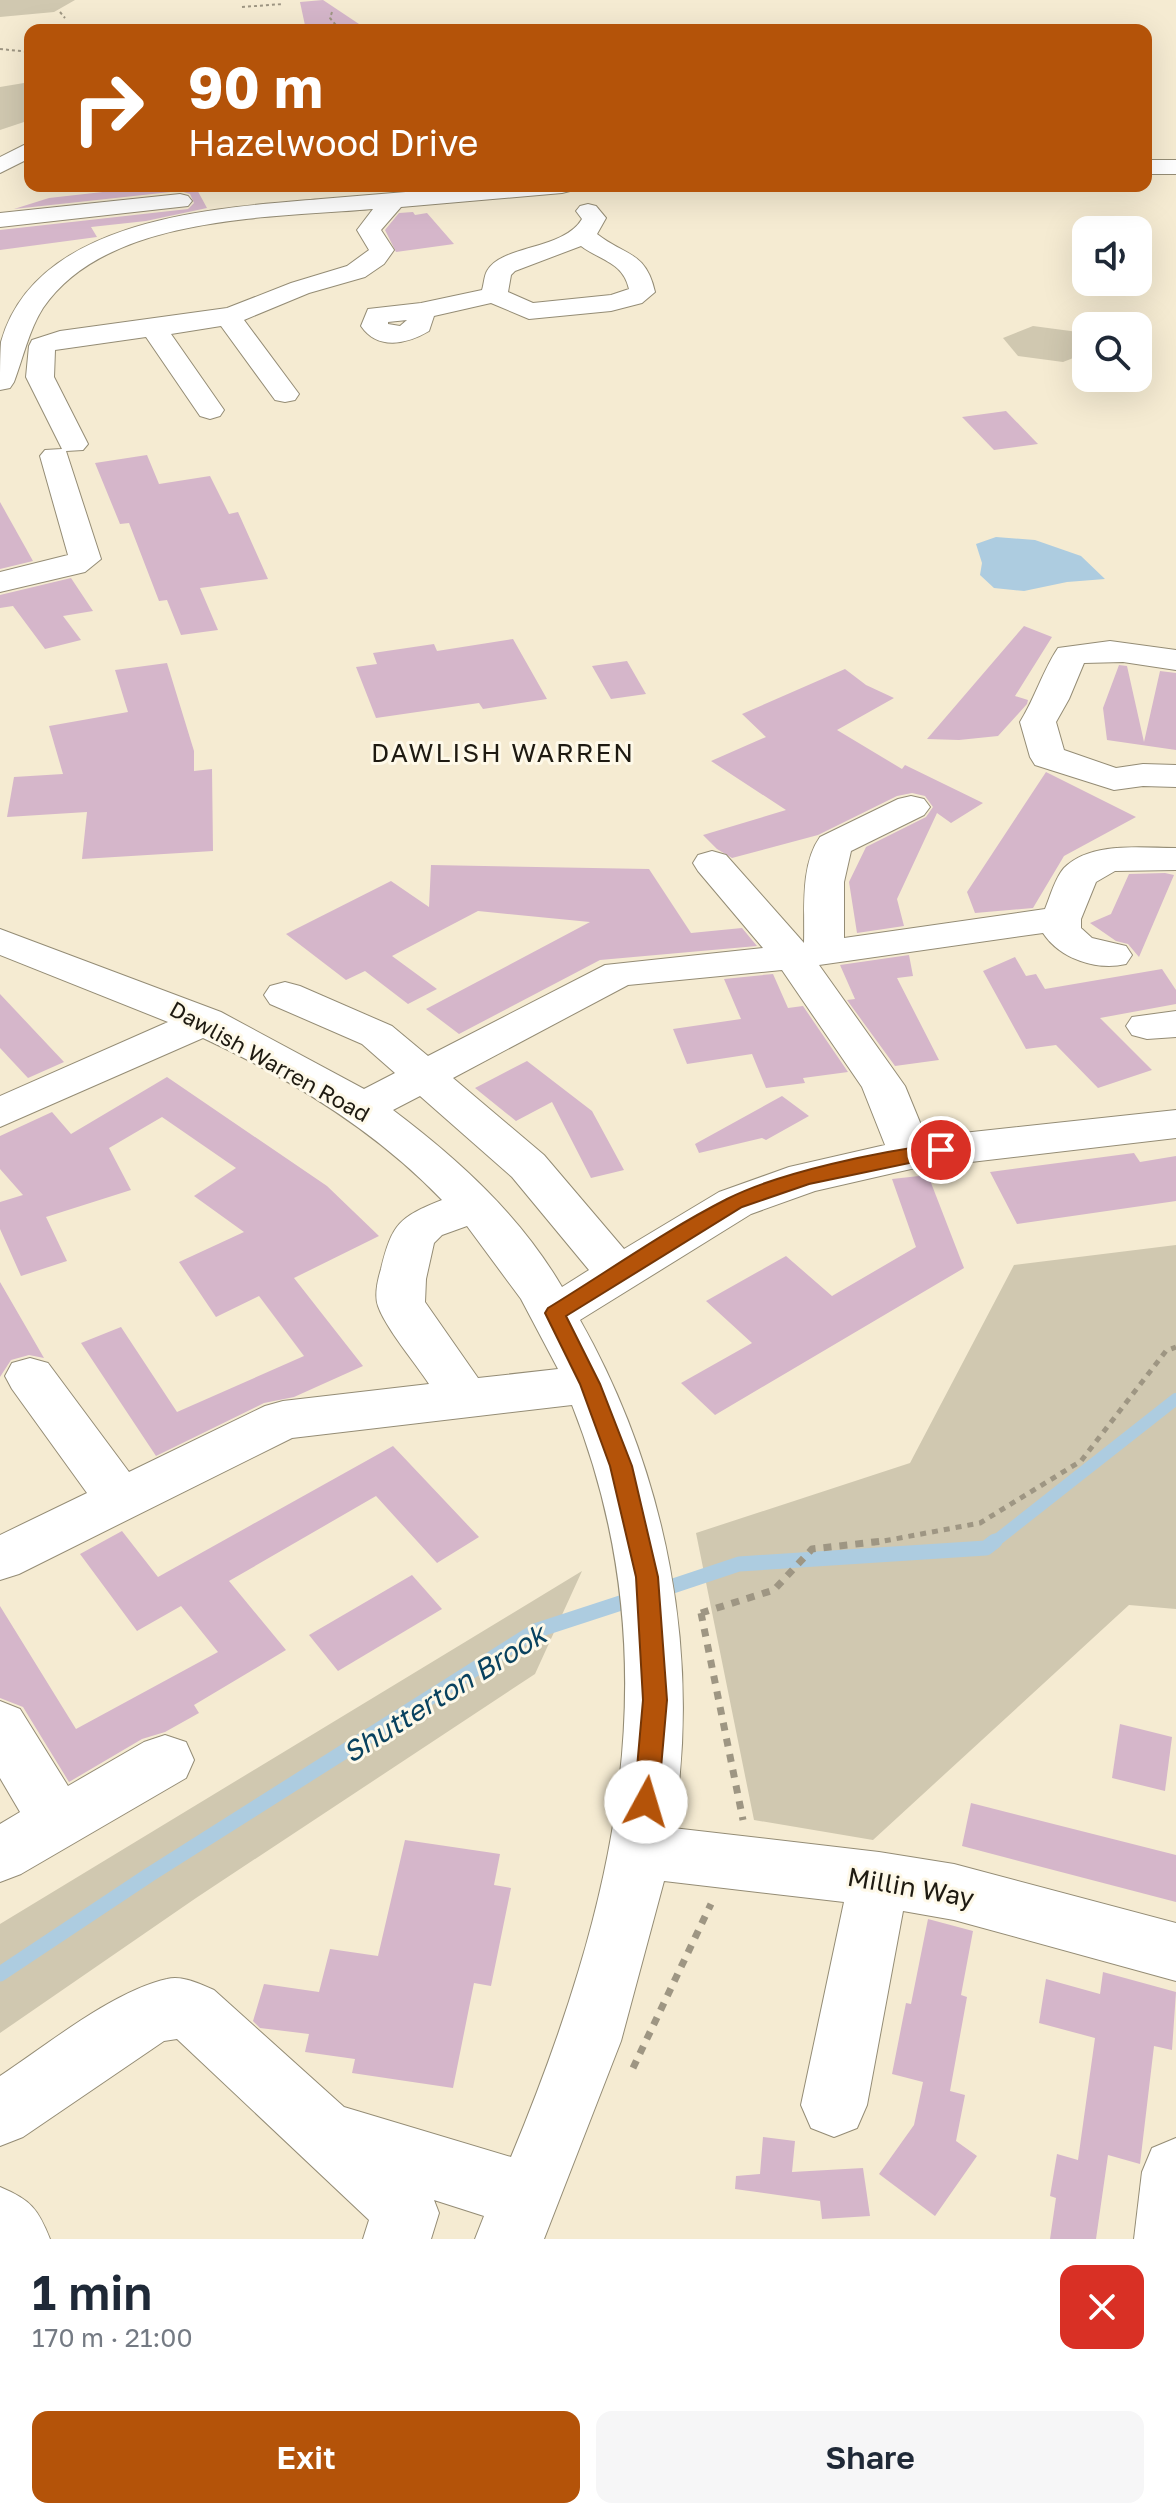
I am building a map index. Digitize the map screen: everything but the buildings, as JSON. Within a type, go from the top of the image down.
[{"type":"street","points":[[0,166],[24,152]]},
{"type":"street","points":[[1152,167],[1176,167]]},
{"type":"street","points":[[0,220],[251,192]]},
{"type":"street","points":[[323,192],[404,201]]},
{"type":"street","points":[[0,382],[32,304],[69,269],[135,235],[177,222],[221,215],[502,192]]},
{"type":"street","points":[[494,295],[497,276],[506,266],[584,236],[594,218],[590,212],[554,192]]},
{"type":"street","points":[[0,582],[74,565],[85,559],[64,450],[40,377],[42,346],[60,339],[227,316],[374,263],[382,250],[369,230],[404,201]]},
{"type":"street","points":[[421,311],[494,295],[529,311],[611,303],[633,298],[642,292],[640,275],[629,262],[591,243],[584,236]]},
{"type":"street","points":[[227,316],[285,394]]},
{"type":"street","points":[[153,328],[210,410]]},
{"type":"street","points":[[1176,660],[1146,654],[1092,650],[1070,655],[1052,699],[1038,722],[1048,757],[1071,767],[1114,779],[1143,775],[1176,776]]},
{"type":"street","points":[[808,954],[833,845],[911,807]]},
{"type":"street","points":[[1112,955],[1078,947],[1061,931],[1061,919],[1079,875],[1107,860],[1176,859]]},
{"type":"street","points":[[712,863],[808,954],[883,1086],[911,1154]]},
{"type":"street","points":[[362,1108],[619,974],[808,954],[1061,919]]},
{"type":"street","name":"Dawlish Warren Road","points":[[0,941],[206,1021],[362,1108],[433,1166],[474,1205],[510,1248],[555,1313],[590,1384],[621,1466],[666,1603],[640,1851],[608,1981],[579,2074],[518,2218]]},
{"type":"street","points":[[285,995],[377,1035],[425,1075],[528,1166],[618,1273]]},
{"type":"street","points":[[0,1113],[206,1021]]},
{"type":"street","points":[[555,1313],[735,1203],[805,1178],[911,1154],[1176,1124]]},
{"type":"street","points":[[465,1398],[401,1304],[402,1279],[412,1237],[426,1224],[474,1205]]},
{"type":"street","points":[[30,1376],[121,1500]]},
{"type":"street","points":[[0,1559],[283,1420],[590,1384]]},
{"type":"street","points":[[0,1726],[57,1821]]},
{"type":"street","points":[[0,1855],[165,1760]]},
{"type":"street","name":"Millin Way","points":[[640,1851],[879,1879],[954,1892],[1176,1952]]},
{"type":"street","points":[[834,2105],[879,1879]]},
{"type":"street","points":[[0,2114],[141,2020],[169,2008],[192,2011],[396,2199],[405,2213],[397,2239]]},
{"type":"street","points":[[330,2135],[518,2218]]},
{"type":"street","points":[[1168,2239],[1176,2172]]},
{"type":"street","points":[[0,2221],[16,2239]]},
{"type":"path","points":[[242,7],[283,4]]},
{"type":"path","points":[[60,12],[65,18]]},
{"type":"path","points":[[332,12],[330,18],[335,24]]},
{"type":"path","points":[[0,49],[24,51]]},
{"type":"path","points":[[666,1603],[774,1590],[812,1549],[865,1544],[980,1523],[1081,1461],[1166,1351],[1176,1347]]},
{"type":"shaded area","points":[[0,0],[75,0],[54,12],[0,17]]},
{"type":"shaded area","points":[[24,83],[24,122],[0,130],[0,87]]},
{"type":"shaded area","points":[[1033,326],[1072,331],[1072,358],[1063,362],[1018,356],[1003,338]]},
{"type":"shaded area","points":[[1176,1245],[1176,1609],[1129,1605],[873,1840],[754,1820],[696,1533],[910,1463],[1014,1265]]},
{"type":"shaded area","points":[[582,1571],[535,1674],[196,1898],[0,2033],[0,1924]]},
{"type":"water","points":[[996,537],[1035,540],[1081,556],[1105,579],[1067,582],[1024,591],[994,588],[980,575],[982,563],[976,544]]},
{"type":"waterway","name":"Shutterton Brook","points":[[993,1543],[1176,1399]]},
{"type":"waterway","name":"Shutterton Brook","points":[[661,1590],[739,1564],[986,1548],[995,1541]]},
{"type":"waterway","name":"Shutterton Brook","points":[[0,1974],[149,1875],[535,1631],[633,1599]]},
{"type":"district","name":"DAWLISH WARREN","points":[[503,752]]},
{"type":"route","points":[[646,1802],[655,1700],[647,1577],[621,1466],[590,1384],[555,1313],[735,1203],[805,1178],[941,1150]]}]
